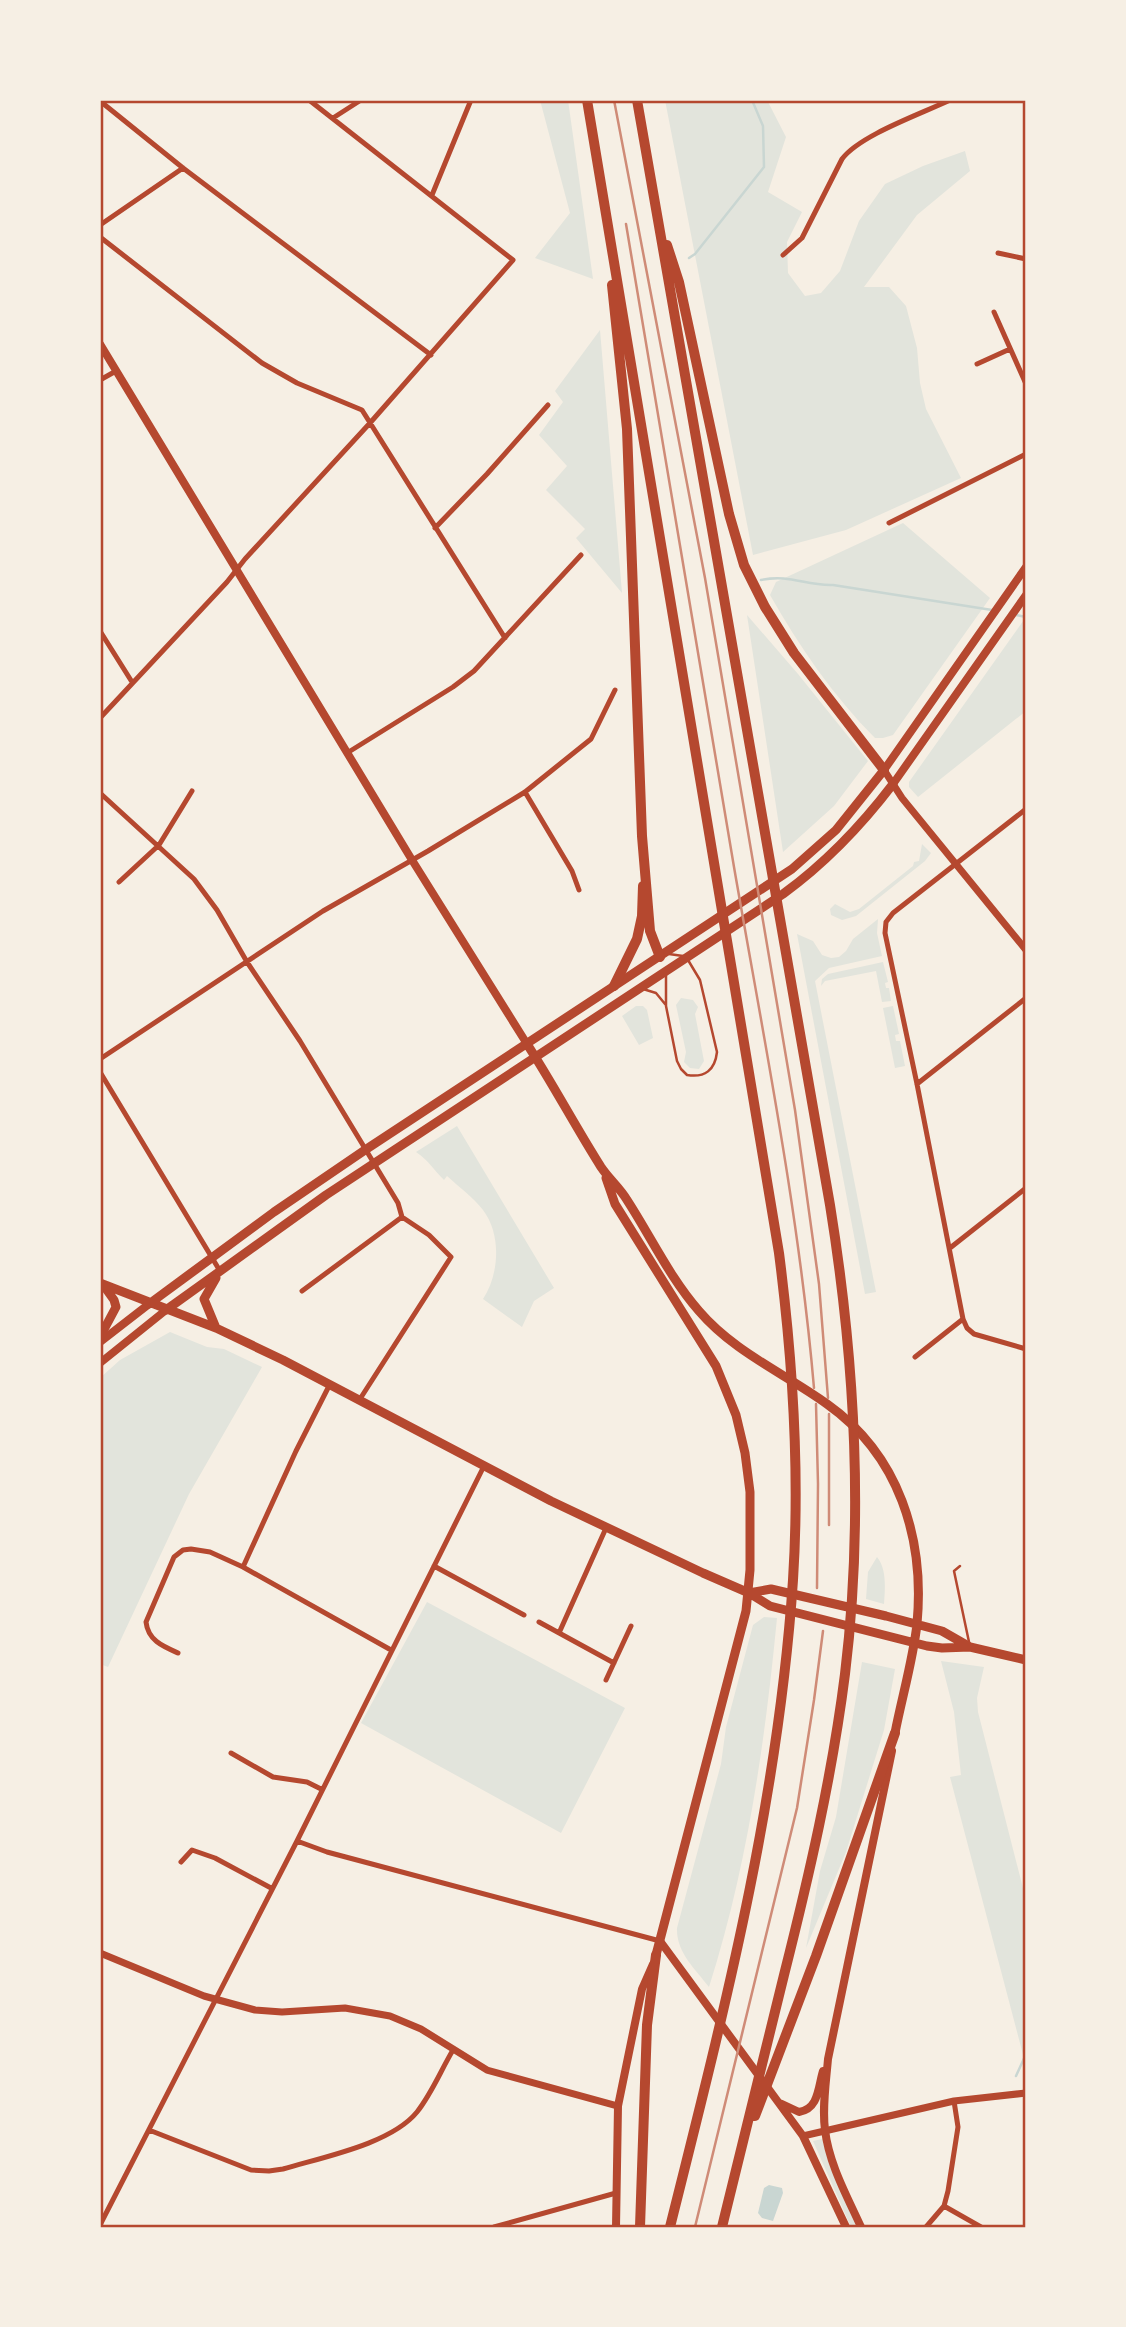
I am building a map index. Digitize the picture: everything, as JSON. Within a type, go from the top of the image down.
[{"type":"highway","points":[[587,100],[775,1228],[785,1303],[795,1438],[793,1578],[780,1708],[755,1870],[727,1998],[670,2227]]},
{"type":"highway","points":[[637,100],[841,1279],[852,1381],[855,1528],[848,1650],[830,1777],[810,1871],[722,2227]]},
{"type":"highway","points":[[656,211],[679,282],[740,554],[761,600],[789,646],[884,770]]},
{"type":"highway","points":[[612,249],[613,304],[629,452],[645,861],[650,931],[660,957]]},
{"type":"highway","points":[[614,986],[639,932],[645,861]]},
{"type":"highway","points":[[738,2163],[816,1956],[895,1733]]},
{"type":"highway","points":[[640,2227],[646,2033],[656,1955]]},
{"type":"main road","points":[[100,344],[412,860],[603,1170],[626,1197],[677,1283],[718,1331],[844,1417],[868,1442],[889,1472],[903,1501],[913,1537],[918,1572],[917,1624],[888,1776],[828,2059],[817,2099],[811,2108],[803,2112],[797,2112],[780,2102]]},
{"type":"main road","points":[[100,1340],[365,1150],[766,887],[814,851],[855,808],[884,770],[1026,567]]},
{"type":"main road","points":[[100,1363],[282,1224],[783,894],[816,869],[858,828],[893,784],[1026,595]]},
{"type":"main road","points":[[660,957],[666,971]]},
{"type":"main road","points":[[603,1170],[615,1204],[716,1366],[733,1404],[743,1439],[749,1477],[751,1525],[747,1611],[660,1941],[642,1989],[618,2106],[616,2227]]},
{"type":"main road","points":[[216,1328],[204,1299],[220,1271]]},
{"type":"main road","points":[[101,1284],[216,1328],[360,1399],[606,1528],[749,1593],[770,1606],[914,1643],[942,1648],[970,1647],[1026,1660]]},
{"type":"main road","points":[[100,1340],[116,1307],[114,1300],[101,1284]]},
{"type":"main road","points":[[749,1593],[772,1589],[886,1616],[942,1631],[970,1647]]},
{"type":"main road","points":[[660,1941],[803,2136],[846,2227]]},
{"type":"main road","points":[[828,2059],[825,2130],[830,2155],[861,2227]]},
{"type":"street","points":[[100,718],[237,571],[513,260],[309,100]]},
{"type":"street","points":[[332,118],[361,100]]},
{"type":"street","points":[[432,195],[471,100]]},
{"type":"street","points":[[783,255],[802,238],[847,152],[867,139],[950,100]]},
{"type":"street","points":[[100,102],[431,355]]},
{"type":"street","points":[[100,225],[183,168]]},
{"type":"street","points":[[100,237],[262,363],[297,383],[362,410],[505,638]]},
{"type":"street","points":[[998,253],[1026,259]]},
{"type":"street","points":[[994,312],[1026,384]]},
{"type":"street","points":[[977,364],[1010,349]]},
{"type":"street","points":[[100,380],[116,371]]},
{"type":"street","points":[[435,528],[488,474],[548,405]]},
{"type":"street","points":[[889,523],[1026,454]]},
{"type":"street","points":[[347,753],[463,679],[487,659],[582,555]]},
{"type":"street","points":[[100,631],[132,682]]},
{"type":"street","points":[[100,1059],[323,911],[525,792],[591,739],[615,690]]},
{"type":"street","points":[[884,770],[1026,950]]},
{"type":"street","points":[[119,882],[159,845],[192,791]]},
{"type":"street","points":[[525,792],[572,871],[579,890]]},
{"type":"street","points":[[100,793],[194,879],[217,910],[247,962],[300,1041],[398,1203],[401,1217],[429,1235],[451,1257],[360,1399]]},
{"type":"street","points":[[1026,808],[893,913],[886,922],[885,933],[918,1084],[963,1319],[974,1334],[1026,1349]]},
{"type":"street","points":[[918,1084],[1026,998]]},
{"type":"street","points":[[100,1072],[220,1271]]},
{"type":"street","points":[[950,1248],[1026,1188]]},
{"type":"street","points":[[302,1291],[401,1217]]},
{"type":"street","points":[[915,1357],[963,1319]]},
{"type":"street","points":[[243,1567],[330,1384]]},
{"type":"street","points":[[100,2225],[297,1841],[484,1466]]},
{"type":"street","points":[[559,1633],[606,1528]]},
{"type":"street","points":[[178,1653],[154,1640],[145,1622],[173,1560],[185,1550],[200,1549],[243,1567],[391,1650]]},
{"type":"street","points":[[434,1566],[524,1615]]},
{"type":"street","points":[[538,1622],[614,1663]]},
{"type":"street","points":[[606,1680],[631,1626]]},
{"type":"street","points":[[231,1752],[272,1776],[307,1782],[321,1789]]},
{"type":"street","points":[[297,1841],[327,1853],[660,1941]]},
{"type":"street","points":[[181,1861],[192,1850],[215,1858],[271,1888]]},
{"type":"street","points":[[100,1953],[204,1996],[267,2012],[325,2008],[372,2011],[418,2027],[476,2065],[493,2072],[618,2106]]},
{"type":"street","points":[[149,2130],[251,2170],[283,2169],[396,2131],[420,2108],[453,2050]]},
{"type":"street","points":[[803,2136],[954,2101],[1026,2093]]},
{"type":"street","points":[[926,2227],[944,2206],[957,2127],[954,2101]]},
{"type":"street","points":[[494,2227],[616,2193]]},
{"type":"street","points":[[944,2206],[981,2227]]},
{"type":"lane","points":[[660,957],[674,954],[686,958],[700,980],[717,1052],[716,1062],[704,1075],[687,1075],[681,1069],[666,1006],[666,971]]},
{"type":"lane","points":[[639,988],[656,993],[666,1006]]},
{"type":"lane","points":[[960,1566],[954,1571],[970,1647]]},
{"type":"shaded area","points":[[540,100],[568,100],[593,279],[535,258],[570,213]]},
{"type":"shaded area","points":[[665,100],[767,100],[786,137],[768,192],[802,212],[787,242],[788,273],[805,296],[821,293],[840,271],[859,221],[885,184],[923,166],[965,151],[970,171],[917,215],[864,287],[889,287],[906,306],[917,348],[920,383],[926,409],[961,478],[846,530],[753,555]]},
{"type":"shaded area","points":[[600,330],[622,593],[576,538],[585,529],[546,490],[567,466],[539,435],[563,402],[555,391]]},
{"type":"shaded area","points":[[903,523],[990,598],[893,735],[875,738],[818,670],[770,595],[776,582]]},
{"type":"shaded area","points":[[747,615],[868,761],[834,806],[783,852]]},
{"type":"shaded area","points":[[1026,617],[1026,711],[918,797],[909,787],[909,782]]},
{"type":"shaded area","points":[[922,844],[931,853],[925,861],[856,916],[842,920],[831,915],[830,909],[835,904],[850,912],[859,909],[913,866],[914,862],[919,861]]},
{"type":"shaded area","points":[[878,919],[877,933],[882,956],[829,968],[815,981],[876,1292],[865,1294],[797,934],[813,941],[822,955],[839,957],[853,939]]},
{"type":"shaded area","points":[[883,962],[888,982],[885,983],[886,988],[889,988],[891,1001],[882,1002],[876,971],[825,981],[821,986],[822,979],[828,974]]},
{"type":"shaded area","points":[[681,998],[693,1000],[698,1007],[695,1014],[704,1061],[699,1069],[690,1068],[684,1062],[686,1052],[676,1005]]},
{"type":"shaded area","points":[[636,1006],[643,1006],[647,1010],[653,1038],[639,1045],[622,1016]]},
{"type":"shaded area","points":[[893,1006],[899,1034],[895,1035],[896,1041],[900,1041],[905,1066],[895,1068],[883,1008]]},
{"type":"shaded area","points":[[457,1126],[554,1288],[534,1301],[522,1327],[483,1299],[495,1267],[496,1243],[483,1210],[447,1176],[444,1180],[416,1152]]},
{"type":"shaded area","points":[[170,1332],[207,1347],[224,1349],[262,1367],[189,1494],[108,1667],[100,1664],[100,1378],[120,1360]]},
{"type":"shaded area","points":[[877,1557],[884,1573],[884,1604],[866,1599],[868,1572]]},
{"type":"shaded area","points":[[427,1602],[625,1708],[561,1833],[361,1723]]},
{"type":"shaded area","points":[[764,1617],[777,1618],[767,1712],[744,1851],[709,1987],[683,1952],[677,1928],[721,1764],[726,1727],[753,1625]]},
{"type":"shaded area","points":[[941,1661],[984,1667],[977,1698],[978,1712],[1026,1900],[1026,2066],[950,1777],[961,1775],[954,1712]]},
{"type":"shaded area","points":[[862,1662],[895,1669],[884,1730],[846,1852],[806,1948],[820,1871],[836,1817]]},
{"type":"shaded area","points":[[822,2139],[858,2227],[851,2227],[813,2141]]},
{"type":"shaded area","points":[[769,2185],[782,2188],[783,2193],[773,2221],[762,2218],[758,2213],[764,2188]]},
{"type":"waterway","points":[[689,258],[764,167],[763,126],[752,100]]},
{"type":"waterway","points":[[761,580],[790,579],[992,610]]},
{"type":"waterway","points":[[1016,615],[1026,617]]},
{"type":"waterway","points":[[1016,2076],[1026,2054]]},
{"type":"railway","points":[[614,100],[705,578],[795,1110],[819,1284],[828,1398]]},
{"type":"railway","points":[[626,224],[780,1127],[814,1388]]},
{"type":"railway","points":[[816,1404],[817,1588]]},
{"type":"railway","points":[[829,1414],[829,1525]]},
{"type":"railway","points":[[695,2227],[797,1808],[823,1631]]}]
